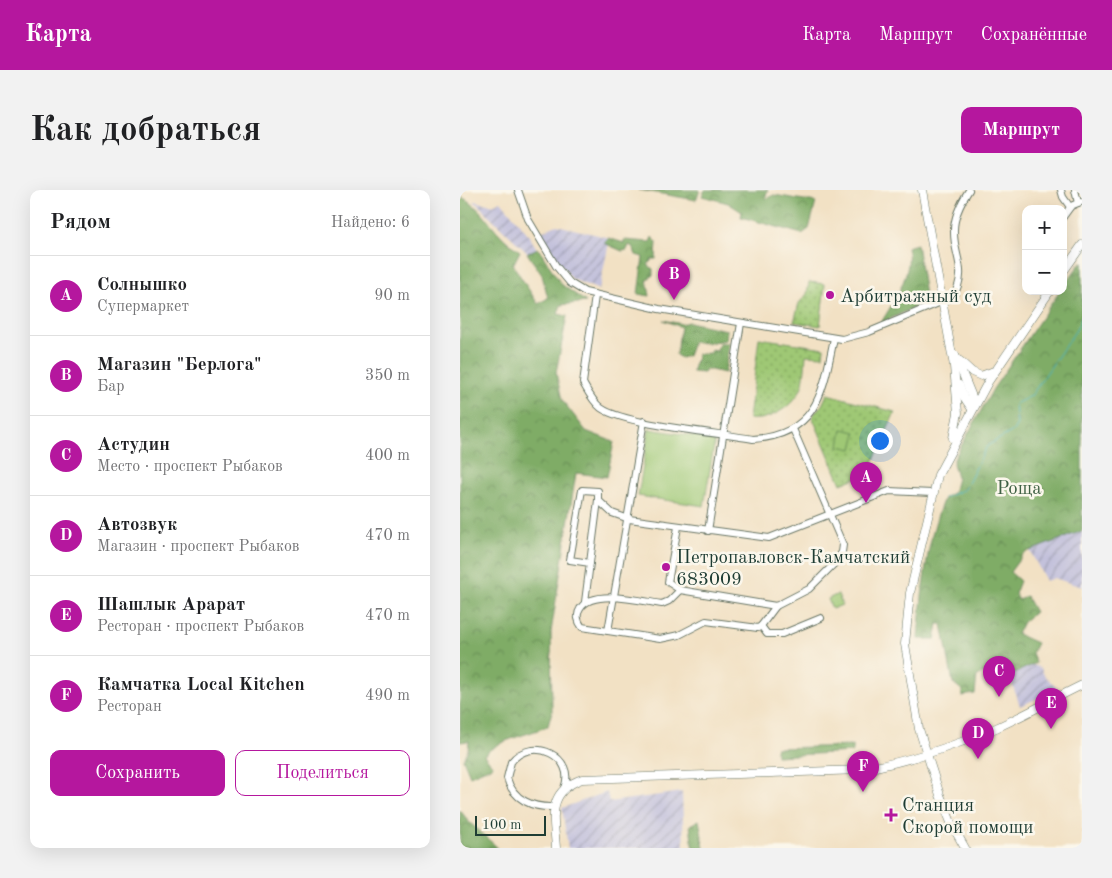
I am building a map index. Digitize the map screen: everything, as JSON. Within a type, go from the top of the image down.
[{"type":"main road","points":[[922,190],[941,302],[950,342],[964,397],[974,407]]},
{"type":"main road","points":[[1067,266],[1082,245]]},
{"type":"main road","points":[[965,848],[943,803],[926,754],[911,689],[905,644],[910,593],[932,493],[938,475],[974,407],[1047,295]]},
{"type":"main road","points":[[955,362],[981,376],[992,374],[998,368]]},
{"type":"main road","points":[[951,448],[958,413],[955,362]]},
{"type":"main road","points":[[556,848],[554,808],[564,788],[573,782],[593,777],[861,770],[926,754],[995,728],[1082,685]]},
{"type":"street","points":[[518,190],[528,218],[559,271],[572,285],[595,296],[834,338],[848,338],[869,332],[953,297],[960,278],[961,267],[953,228],[956,217],[969,190]]},
{"type":"street","points":[[1061,190],[1070,207]]},
{"type":"street","points":[[1067,211],[1070,207],[1080,202],[1075,190]]},
{"type":"street","points":[[595,296],[583,383],[590,396],[601,408],[613,414],[644,421],[753,439],[772,438],[793,429],[806,417],[820,398],[834,338]]},
{"type":"street","points":[[708,531],[741,323]]},
{"type":"street","points":[[608,631],[629,518],[644,421]]},
{"type":"street","points":[[680,590],[669,601],[662,604],[613,597],[594,598],[585,602],[578,611],[578,622],[582,627],[660,639],[678,635],[706,621],[758,628],[776,606],[809,590],[836,562],[842,552],[843,545],[793,429]]},
{"type":"street","points":[[585,602],[590,563],[598,500],[598,491],[582,490],[570,560],[590,563]]},
{"type":"street","points":[[598,500],[612,513],[629,518],[678,527],[768,538],[889,491],[932,493]]},
{"type":"street","points":[[678,527],[668,582],[680,590],[776,606]]},
{"type":"street","points":[[761,626],[768,634],[782,634],[821,618]]},
{"type":"street","points":[[554,808],[535,806],[518,797],[507,778],[511,762],[518,754],[527,750],[541,750],[548,753],[559,761],[566,770],[564,788]]},
{"type":"shaded area","points":[[474,201],[492,205],[501,201],[528,234],[550,270],[547,272]]},
{"type":"shaded area","points":[[557,225],[610,238],[599,290],[572,279],[550,251],[541,232]]},
{"type":"shaded area","points":[[1082,529],[1082,587],[1054,578],[1046,581],[1029,549]]},
{"type":"shaded area","points":[[1033,665],[1041,668],[1044,675],[1058,689],[1020,706],[1009,675]]},
{"type":"shaded area","points":[[607,792],[609,802],[682,792],[684,848],[568,848],[562,808]]},
{"type":"green space","points":[[639,190],[700,190],[696,200]]},
{"type":"green space","points":[[705,190],[768,190],[765,199],[774,195],[816,202],[809,229],[802,234],[741,217],[742,212],[728,203],[702,196]]},
{"type":"green space","points":[[460,196],[469,201],[511,245],[520,251],[513,265],[538,304],[548,298],[542,275],[527,253],[538,248],[561,284],[586,302],[561,305],[558,314],[567,316],[556,373],[562,400],[586,431],[614,442],[607,477],[576,473],[551,632],[552,711],[548,726],[506,741],[491,749],[484,755],[493,766],[470,776],[463,759],[468,750],[469,741],[460,742]]},
{"type":"green space","points":[[652,237],[657,242],[656,259],[652,259],[648,265],[653,269],[653,275],[647,280],[650,296],[638,294],[643,257],[636,255],[633,247],[629,245],[627,250],[622,251],[604,243],[608,238],[624,243],[624,240],[650,242]]},
{"type":"green space","points":[[917,244],[926,302],[881,323],[905,277],[908,267],[907,247]]},
{"type":"green space","name":"Роща","points":[[1082,261],[1082,531],[1024,553],[1010,572],[1020,581],[1015,594],[1019,600],[1026,596],[1035,612],[1023,622],[1017,634],[1037,643],[1032,653],[1036,663],[1005,678],[1001,670],[996,673],[992,670],[977,676],[975,694],[962,696],[962,690],[953,683],[942,624],[938,624],[935,639],[918,639],[926,567],[933,532],[944,498],[953,493],[957,478],[953,463],[955,457],[993,389],[1057,295],[1067,295],[1067,282]]},
{"type":"green space","points":[[809,282],[825,284],[820,326],[794,322],[799,303],[807,294]]},
{"type":"green space","points":[[663,320],[682,324],[688,322],[727,330],[726,340],[707,343],[693,342],[688,356],[681,358],[676,355],[681,327]]},
{"type":"green space","points":[[759,338],[824,348],[823,356],[806,355],[802,386],[794,400],[773,415],[765,418],[749,419]]},
{"type":"green space","points":[[722,343],[729,343],[725,373],[706,369],[704,373],[692,372],[698,354],[710,353],[711,350],[717,351],[718,346]]},
{"type":"green space","points":[[827,394],[895,412],[868,473],[841,484],[812,416],[822,405]]},
{"type":"green space","points":[[649,429],[715,439],[704,506],[638,496]]},
{"type":"green space","points":[[842,429],[856,432],[852,449],[839,446]]},
{"type":"green space","points":[[838,594],[842,605],[832,609],[828,599]]},
{"type":"green space","points":[[853,746],[853,752],[776,756],[776,748]]},
{"type":"green space","points":[[460,810],[469,822],[498,848],[460,848]]},
{"type":"green space","points":[[699,820],[704,848],[693,848],[690,825]]},
{"type":"waterway","points":[[944,498],[965,489],[987,446],[1013,431],[1017,424],[1015,404],[1031,396],[1076,330],[1082,317]]},
{"type":"place","name":"Арбитражный суд","points":[[830,295]]},
{"type":"place","name":"Магазин \"Берлога\"","points":[[674,300]]},
{"type":"place","name":"Солнышко","points":[[866,503]]},
{"type":"place","name":"Петропавловск-Камчатский 683009","points":[[666,567]]},
{"type":"place","name":"Астудин","points":[[999,697]]},
{"type":"place","name":"Шашлык Арарат","points":[[1051,729]]},
{"type":"place","name":"Автозвук","points":[[978,759]]},
{"type":"place","name":"Камчатка Local Kitchen","points":[[863,792]]},
{"type":"place","name":"Станция Скорой помощи","points":[[891,815]]}]
